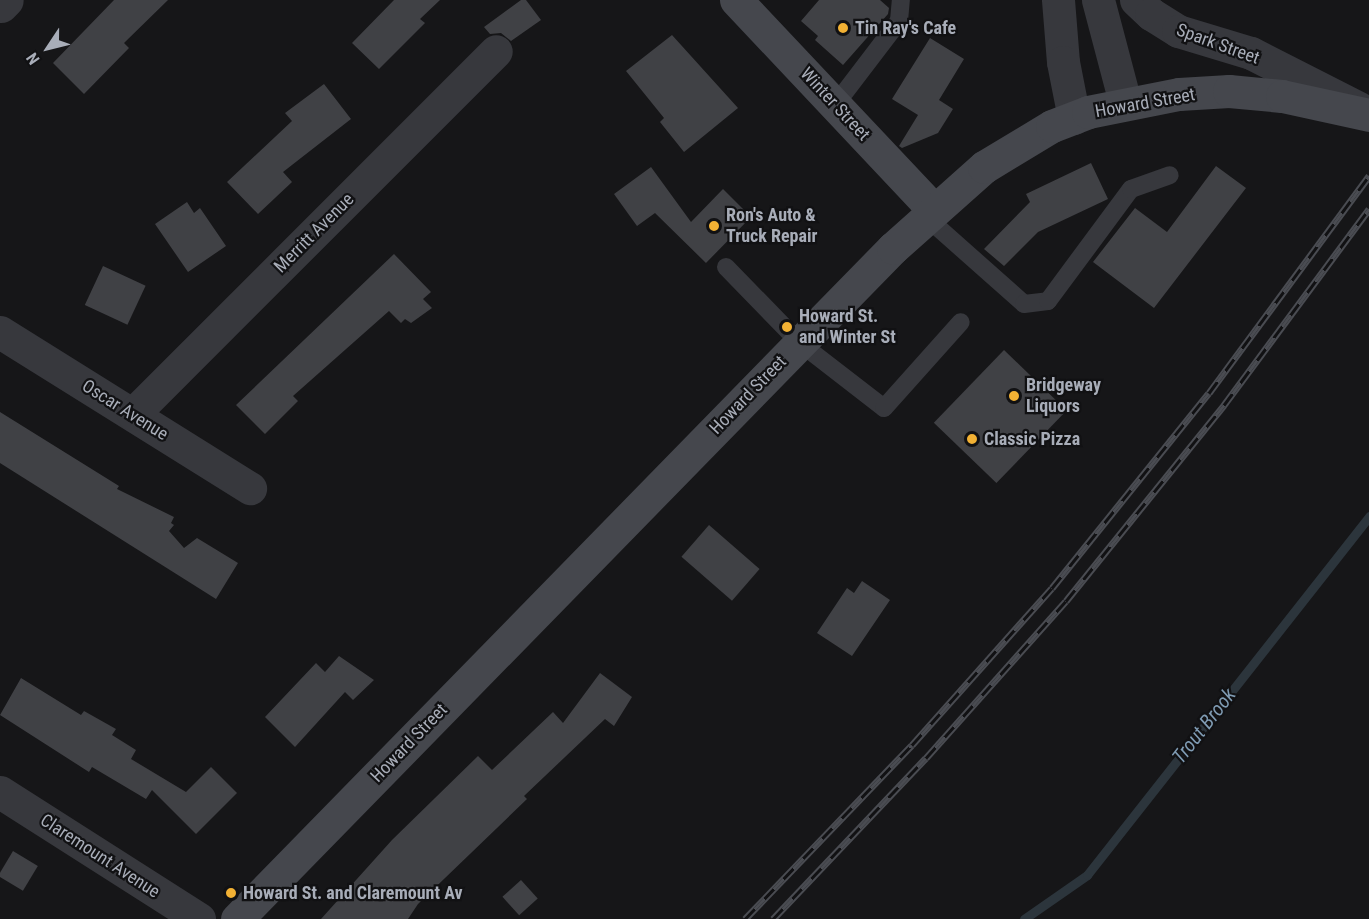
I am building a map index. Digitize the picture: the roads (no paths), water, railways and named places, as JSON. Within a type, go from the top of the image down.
[{"type":"main road","name":"Winter Street","points":[[736,0],[835,105],[929,213]]},
{"type":"main road","name":"Howard Street","points":[[237,919],[929,213],[1001,156],[1074,118],[1125,102],[1229,91],[1282,96],[1369,114]]},
{"type":"street","points":[[1098,0],[1125,102]]},
{"type":"street","name":"Spark Street","points":[[1136,0],[1151,15],[1178,31],[1251,53],[1369,114]]},
{"type":"street","points":[[1052,1],[1074,118]]},
{"type":"street","name":"Merritt Avenue","points":[[133,414],[496,51]]},
{"type":"street","name":"Oscar Avenue","points":[[0,332],[250,488]]},
{"type":"street","name":"Claremount Avenue","points":[[0,792],[199,919]]},
{"type":"lane","points":[[835,105],[899,21],[902,0]]},
{"type":"lane","points":[[929,213],[1024,304],[1048,301],[1131,189],[1170,175]]},
{"type":"lane","points":[[726,267],[800,343],[884,408],[961,322]]},
{"type":"waterway","name":"Trout Brook","points":[[1024,919],[1087,875],[1369,516]]},
{"type":"railway","points":[[745,919],[912,745],[1052,588],[1209,393],[1369,176]]},
{"type":"railway","points":[[773,919],[926,758],[1066,601],[1224,405],[1369,209]]},
{"type":"place","name":"Tin Ray's Cafe","points":[[843,28]]},
{"type":"place","name":"Ron's Auto & Truck Repair","points":[[714,226]]},
{"type":"place","name":"Howard St. and Winter St","points":[[787,327]]},
{"type":"place","name":"Bridgeway Liquors","points":[[1014,396]]},
{"type":"place","name":"Classic Pizza","points":[[972,439]]},
{"type":"place","name":"Howard St. and Claremount Av","points":[[231,893]]}]
